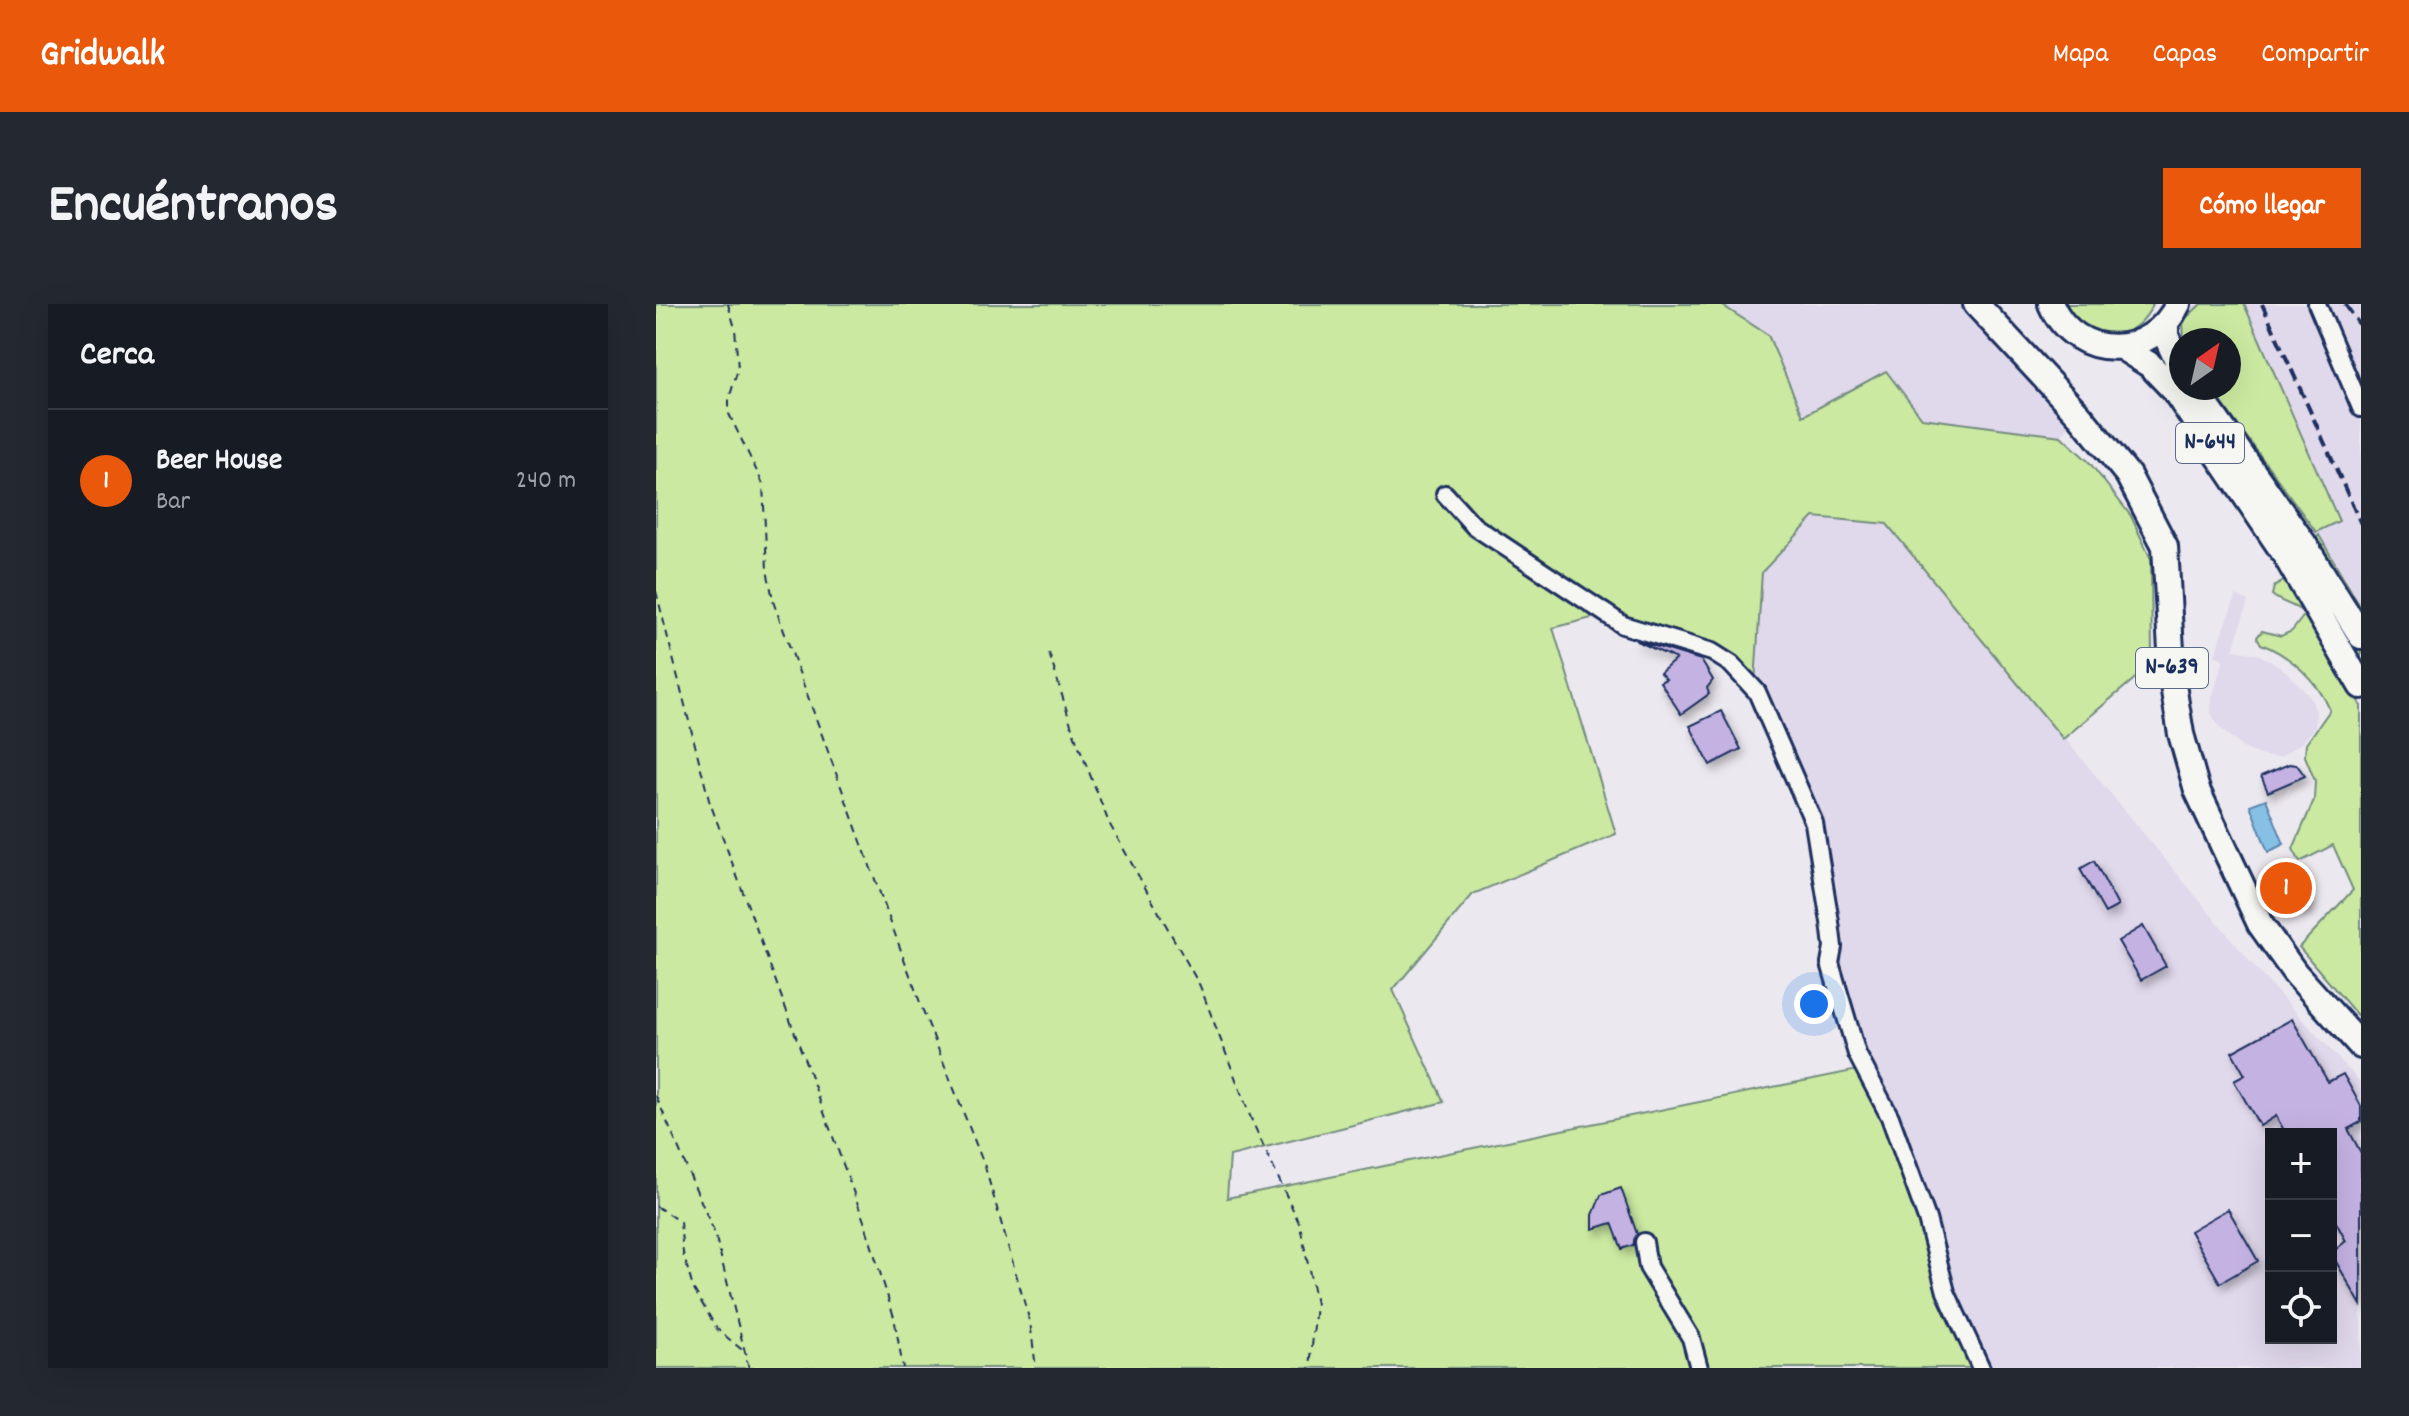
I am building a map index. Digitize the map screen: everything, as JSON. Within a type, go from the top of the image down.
[{"type":"highway","name":"N-639","points":[[1976,304],[2081,417],[2136,489],[2165,546],[2173,685],[2181,734],[2197,790],[2242,891],[2267,936],[2295,973],[2361,1046]]},
{"type":"highway","points":[[2051,304],[2059,320],[2080,339],[2108,348],[2123,348],[2147,340],[2172,314]]},
{"type":"highway","points":[[2169,343],[2166,336],[2172,314]]},
{"type":"highway","name":"N-644","points":[[2123,348],[2150,365],[2174,390],[2361,636]]},
{"type":"highway","name":"N-644","points":[[2202,400],[2294,548],[2361,686]]},
{"type":"street","points":[[2317,304],[2361,408]]},
{"type":"street","points":[[1445,494],[1474,526],[1623,625],[1712,652],[1731,664],[1757,692],[1814,823],[1830,922],[1830,963],[1857,1054],[1890,1117],[1927,1219],[1946,1292],[1981,1368]]},
{"type":"street","points":[[1644,1242],[1648,1267],[1691,1338],[1699,1368]]},
{"type":"path","points":[[728,304],[735,328],[738,369],[729,399],[729,414],[763,484],[767,570],[774,604],[925,1016],[985,1167],[1030,1322],[1036,1368]]},
{"type":"path","points":[[656,591],[709,800],[864,1221],[894,1317],[903,1368]]},
{"type":"path","points":[[1049,653],[1073,731],[1109,823],[1200,986],[1252,1121],[1300,1225],[1316,1304],[1310,1368]]},
{"type":"path","points":[[656,1096],[715,1234],[748,1354],[749,1368]]},
{"type":"path","points":[[656,1206],[680,1222],[683,1253],[693,1288],[717,1329],[748,1354]]},
{"type":"shaded area","points":[[1720,304],[1964,304],[2072,422],[2061,436],[1922,418],[1886,371],[1803,416],[1768,335]]},
{"type":"shaded area","points":[[2190,304],[2361,304],[2361,608],[2328,548],[2220,400],[2241,400],[2241,328],[2192,327]]},
{"type":"shaded area","points":[[1814,517],[1887,524],[2257,970],[2361,1083],[2361,1368],[1986,1368],[1950,1287],[1942,1243],[1905,1128],[1867,1068],[1836,968],[1837,887],[1824,843],[1755,683],[1762,572]]},
{"type":"shaded area","points":[[2236,595],[2248,601],[2233,650],[2258,654],[2286,671],[2310,697],[2316,712],[2315,727],[2304,741],[2280,757],[2262,756],[2243,748],[2220,728],[2211,713],[2212,697],[2224,660],[2215,655]]},
{"type":"green space","points":[[656,304],[1720,304],[1768,335],[1803,416],[1886,371],[1922,418],[2061,436],[2089,462],[2131,516],[2151,559],[2152,664],[2063,739],[1887,524],[1814,517],[1762,572],[1755,683],[1715,656],[1603,615],[1553,628],[1616,834],[1473,894],[1393,990],[1444,1102],[1230,1156],[1227,1198],[1867,1068],[1905,1128],[1942,1243],[1950,1287],[1986,1368],[656,1368]]},
{"type":"green space","points":[[2057,304],[2153,304],[2147,315],[2133,328],[2106,335],[2084,334]]},
{"type":"green space","points":[[2201,304],[2244,304],[2339,521],[2316,532],[2220,400],[2241,400],[2241,328],[2183,328],[2183,321]]},
{"type":"green space","points":[[2319,535],[2361,608],[2361,677],[2345,679],[2361,706],[2361,1020],[2299,947],[2353,890],[2333,845],[2300,862],[2293,849],[2314,800],[2315,781],[2305,756],[2306,744],[2330,710],[2302,670],[2261,644],[2257,637],[2262,631],[2281,636],[2292,631],[2305,614],[2272,595],[2274,587],[2282,582]]},
{"type":"water","points":[[2266,799],[2284,844],[2268,852],[2250,805]]},
{"type":"building","points":[[1635,640],[1701,660],[1713,680],[1707,688],[1709,694],[1681,714],[1660,682],[1666,679],[1660,673],[1676,659]]},
{"type":"building","points":[[1721,711],[1741,749],[1710,765],[1690,726]]},
{"type":"building","points":[[2289,764],[2297,765],[2305,776],[2268,792],[2261,776]]},
{"type":"building","points":[[2094,861],[2118,906],[2105,913],[2080,869]]},
{"type":"building","points":[[2297,870],[2312,905],[2300,911],[2292,894],[2274,902],[2266,882]]},
{"type":"building","points":[[2143,926],[2166,966],[2141,980],[2118,941]]},
{"type":"building","points":[[2292,1019],[2328,1082],[2343,1074],[2361,1106],[2361,1122],[2348,1129],[2361,1153],[2361,1305],[2337,1263],[2337,1248],[2346,1241],[2337,1224],[2337,1128],[2283,1128],[2276,1116],[2260,1126],[2234,1081],[2245,1075],[2232,1052]]},
{"type":"building","points":[[1621,1188],[1637,1234],[1633,1245],[1622,1249],[1612,1223],[1593,1229],[1593,1215],[1601,1195]]},
{"type":"building","points":[[2228,1209],[2258,1261],[2220,1283],[2190,1231]]},
{"type":"railway","points":[[2262,304],[2361,524]]},
{"type":"railway","points":[[2345,304],[2361,327]]},
{"type":"place","name":"Beer House","points":[[2286,888]]}]
